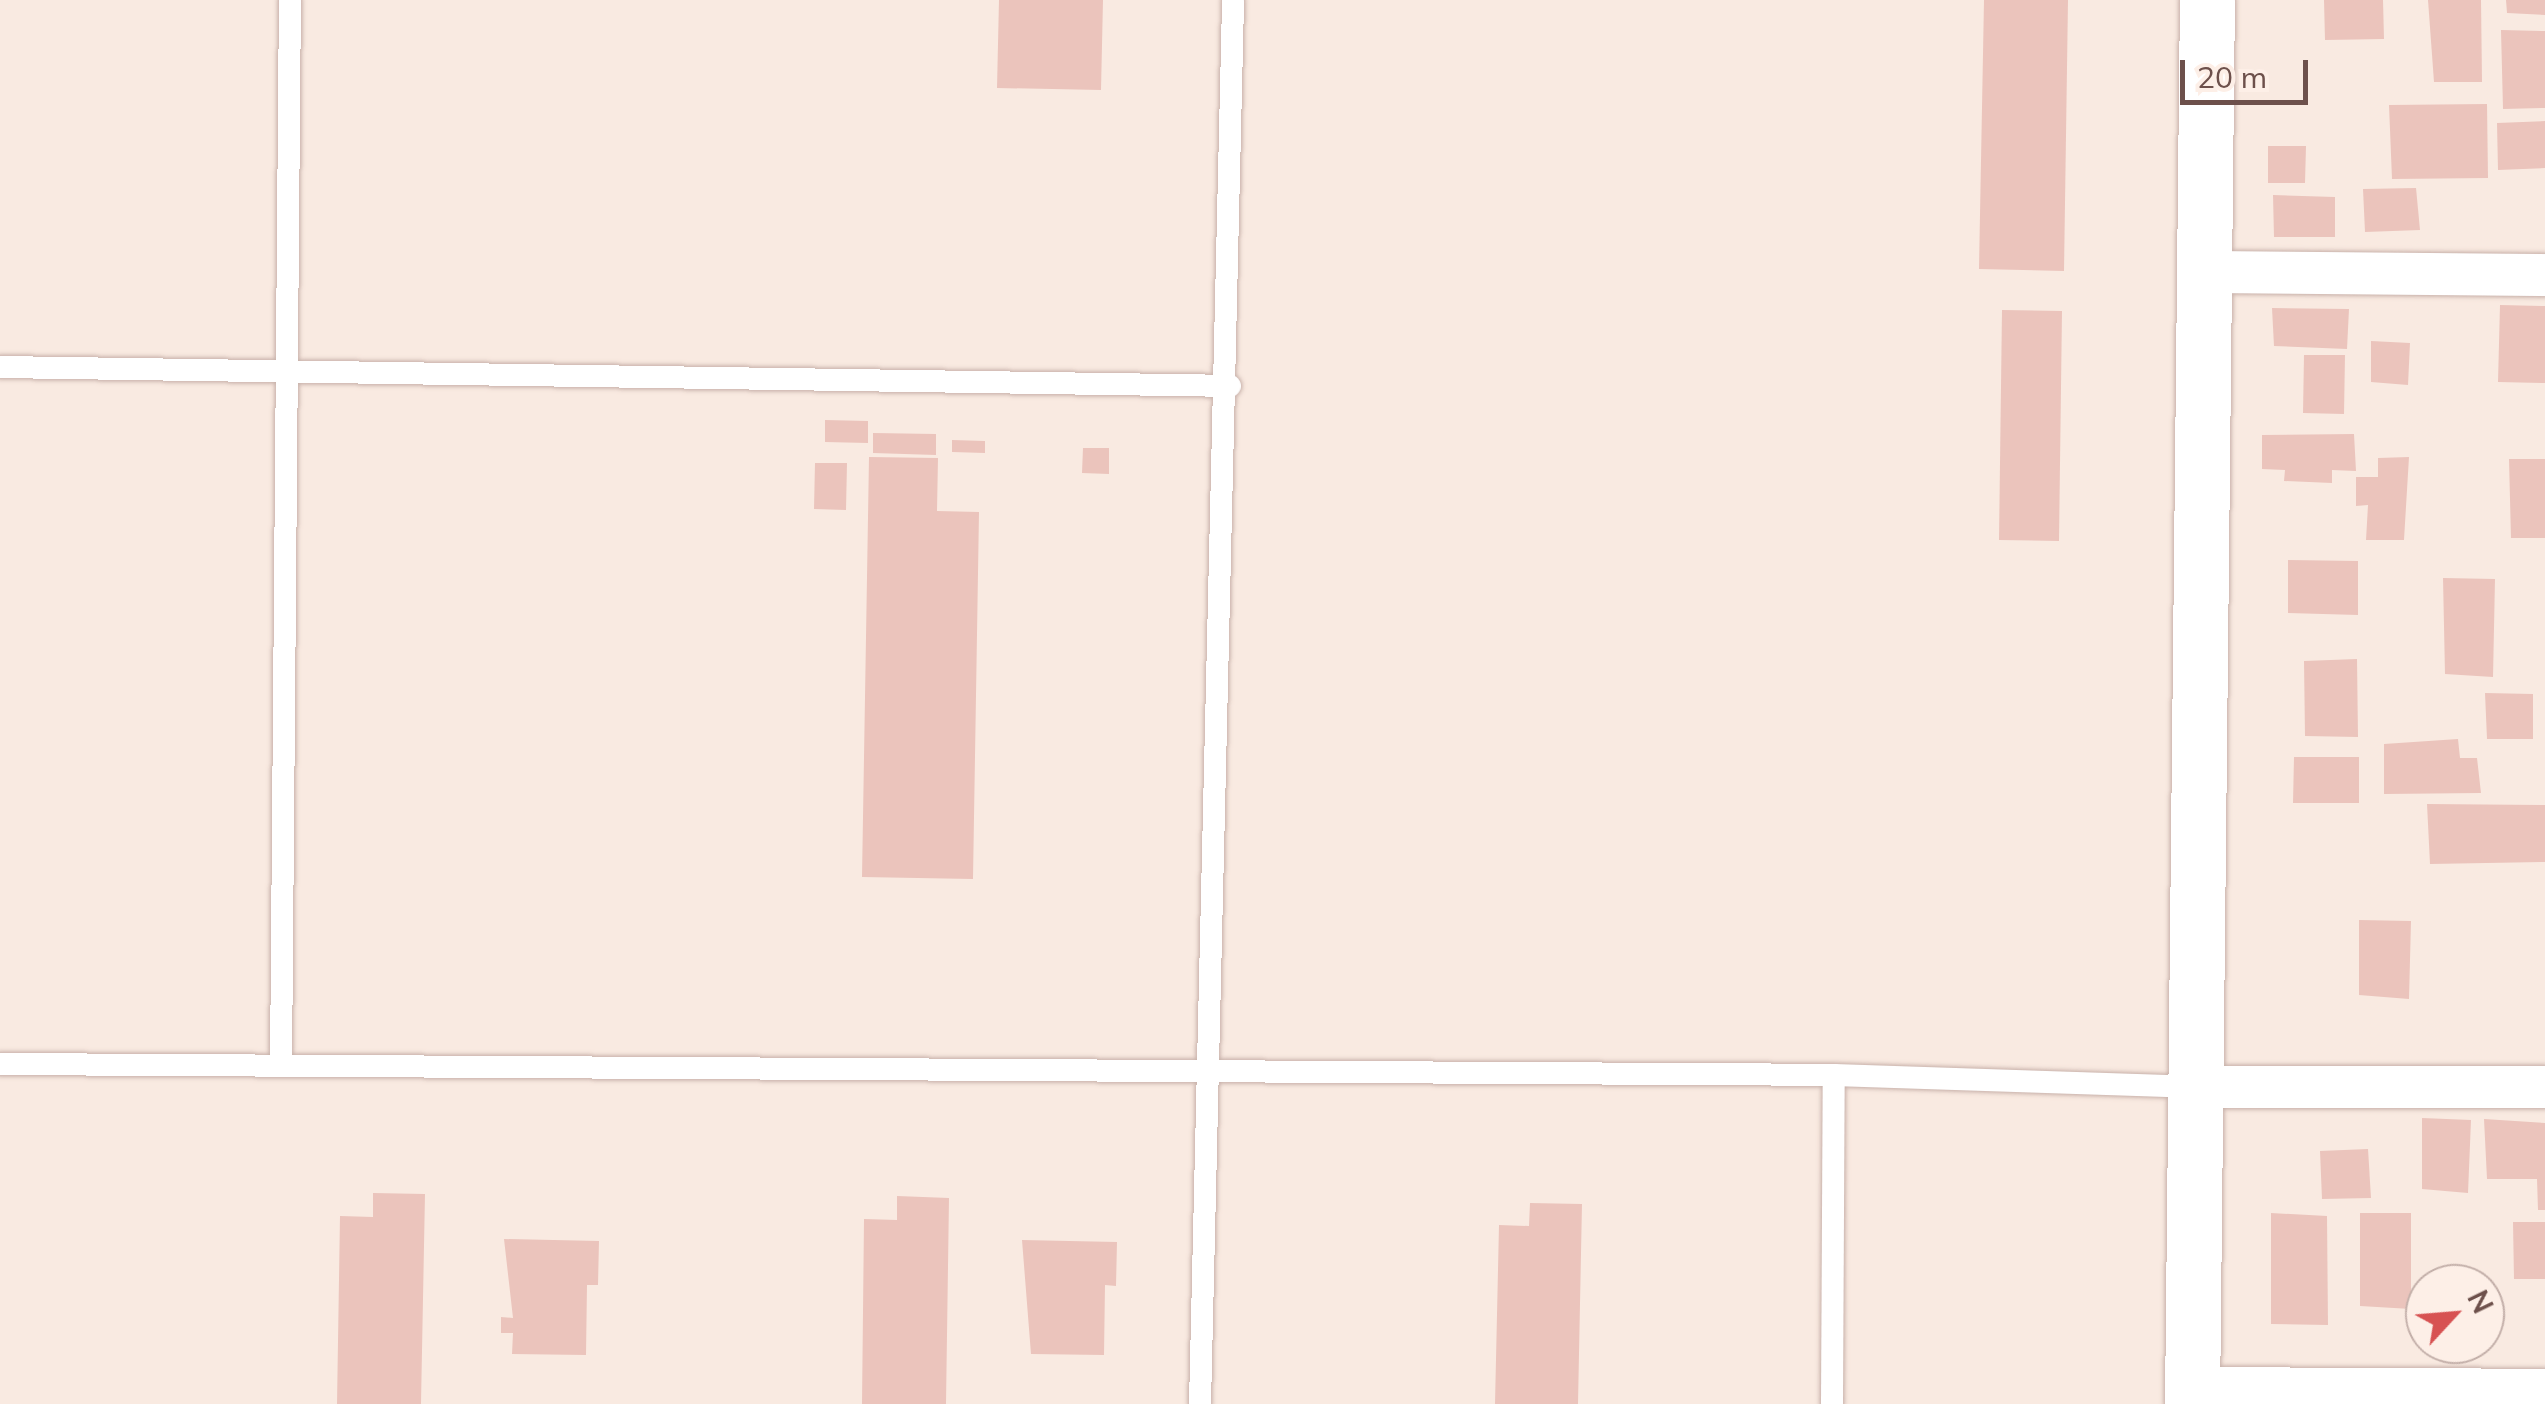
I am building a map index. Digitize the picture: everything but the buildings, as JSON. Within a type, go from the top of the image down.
[{"type":"street","points":[[2207,0],[2190,1087],[2192,1396],[2443,1397],[2545,1390]]},
{"type":"street","points":[[2204,272],[2545,276]]},
{"type":"street","points":[[2190,1087],[2545,1087]]},
{"type":"lane","points":[[281,1066],[290,0]]},
{"type":"lane","points":[[1200,1404],[1204,1072],[1230,386],[1233,0]]},
{"type":"lane","points":[[0,367],[1230,386]]},
{"type":"lane","points":[[0,1064],[1834,1076],[2190,1087]]},
{"type":"lane","points":[[1832,1404],[1834,1076]]}]
